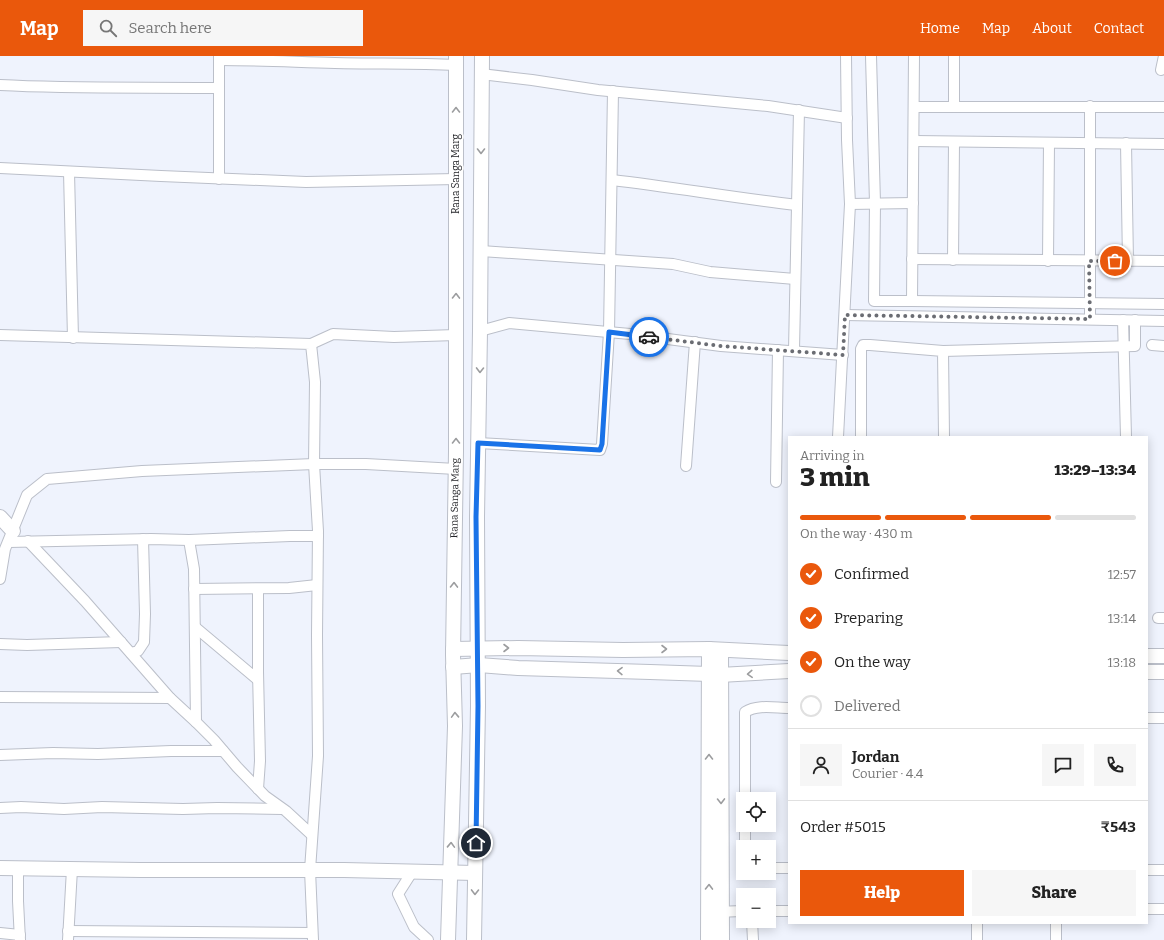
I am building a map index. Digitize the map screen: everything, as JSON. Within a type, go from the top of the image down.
[{"type":"main road","points":[[474,940],[478,665],[476,517],[480,331],[482,56]]},
{"type":"main road","name":"Rana Sanga Marg","points":[[448,940],[455,726],[453,649],[456,469],[456,60]]},
{"type":"main road","points":[[0,517],[7,542]]},
{"type":"main road","points":[[453,649],[715,649],[788,653]]},
{"type":"main road","points":[[708,940],[715,912],[715,649]]},
{"type":"main road","points":[[1148,656],[1164,656]]},
{"type":"main road","points":[[453,667],[478,665],[518,668],[715,675],[788,671]]},
{"type":"main road","points":[[1148,672],[1164,672]]},
{"type":"main road","points":[[0,868],[310,870],[475,873]]},
{"type":"main road","points":[[715,912],[722,940]]},
{"type":"street","points":[[838,436],[850,204],[846,56]]},
{"type":"street","points":[[871,56],[875,203],[874,301],[1164,304]]},
{"type":"street","points":[[912,301],[914,56]]},
{"type":"street","points":[[954,56],[954,107]]},
{"type":"street","points":[[1161,70],[1164,56]]},
{"type":"street","points":[[219,179],[219,58],[336,63],[422,63],[456,60]]},
{"type":"street","points":[[481,74],[613,92],[733,102],[799,110],[847,118]]},
{"type":"street","points":[[0,86],[219,88]]},
{"type":"street","points":[[478,443],[600,450],[602,444],[609,332],[613,92]]},
{"type":"street","points":[[1090,106],[1090,319]]},
{"type":"street","points":[[914,107],[1164,106]]},
{"type":"street","points":[[794,350],[799,110]]},
{"type":"street","points":[[914,142],[1164,144]]},
{"type":"street","points":[[953,260],[954,142]]},
{"type":"street","points":[[1048,143],[1048,261]]},
{"type":"street","points":[[1126,143],[1128,261]]},
{"type":"street","points":[[0,168],[306,182],[456,179]]},
{"type":"street","points":[[69,172],[73,338]]},
{"type":"street","points":[[612,180],[745,200],[797,205]]},
{"type":"street","points":[[850,204],[913,203]]},
{"type":"street","points":[[481,251],[673,264],[710,272],[795,279]]},
{"type":"street","points":[[912,259],[1164,261]]},
{"type":"street","points":[[845,315],[1164,321]]},
{"type":"street","points":[[1123,320],[1126,436]]},
{"type":"street","points":[[861,436],[861,349],[863,345],[943,350],[1135,346],[1135,320]]},
{"type":"street","points":[[480,331],[509,322],[695,342],[843,355]]},
{"type":"street","points":[[0,335],[311,344],[333,334],[394,337],[456,335]]},
{"type":"street","points":[[686,466],[695,342]]},
{"type":"street","points":[[72,869],[68,936],[312,937],[310,870],[318,756],[318,536],[314,464],[315,382],[311,344]]},
{"type":"street","points":[[1152,346],[1164,346]]},
{"type":"street","points":[[776,482],[778,350]]},
{"type":"street","points":[[943,350],[944,436]]},
{"type":"street","points":[[0,579],[7,542],[27,495],[46,478],[142,471],[314,464],[366,464],[456,469]]},
{"type":"street","points":[[7,542],[144,539],[189,540],[318,536]]},
{"type":"street","points":[[131,653],[138,651],[144,642],[144,539]]},
{"type":"street","points":[[189,540],[194,569],[196,722]]},
{"type":"street","points":[[28,541],[85,601],[170,698],[196,722],[265,796],[282,808],[312,835]]},
{"type":"street","points":[[194,589],[258,589],[317,585]]},
{"type":"street","points":[[258,589],[260,761],[258,789]]},
{"type":"street","points":[[195,627],[258,680]]},
{"type":"street","points":[[0,644],[34,645],[121,642]]},
{"type":"street","points":[[0,697],[170,698]]},
{"type":"street","points":[[744,792],[745,712],[757,707],[788,708]]},
{"type":"street","points":[[1148,718],[1164,718]]},
{"type":"street","points":[[0,755],[223,751]]},
{"type":"street","points":[[0,808],[282,808]]},
{"type":"street","points":[[0,933],[20,938],[18,868]]},
{"type":"street","points":[[776,868],[788,868]]},
{"type":"street","points":[[1148,870],[1164,870]]},
{"type":"street","points":[[412,872],[398,894],[414,927],[428,940]]},
{"type":"street","points":[[1148,909],[1164,909]]},
{"type":"street","points":[[715,912],[736,911]]},
{"type":"street","points":[[776,911],[788,911]]},
{"type":"street","points":[[977,924],[977,940]]},
{"type":"street","points":[[1056,924],[1056,940]]},
{"type":"street","points":[[752,928],[753,940]]},
{"type":"way so far","points":[[649,337],[721,346],[794,350],[843,355],[845,315],[1090,319],[1089,261],[1115,261]]},
{"type":"route","points":[[476,843],[479,636],[476,517],[478,443],[600,450],[602,444],[609,332],[649,337]]}]
